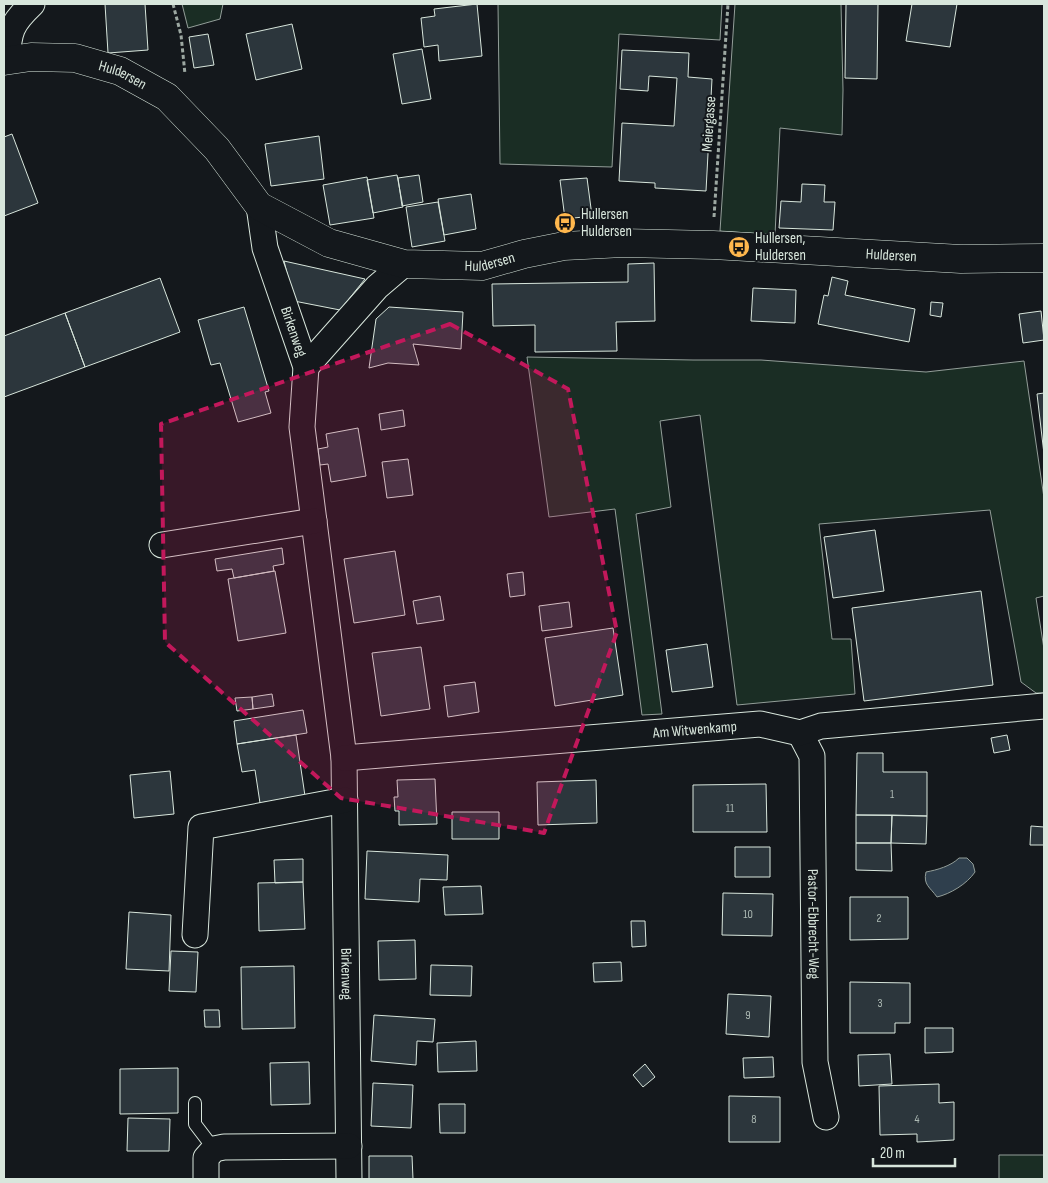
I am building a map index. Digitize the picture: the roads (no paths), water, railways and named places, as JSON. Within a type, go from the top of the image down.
[{"type":"street","points":[[5,60],[9,36],[19,16],[32,4]]},
{"type":"street","name":"Huldersen","points":[[5,60],[31,57],[75,58],[120,70],[167,97],[217,149],[259,206],[329,243],[404,264],[482,266],[524,254],[564,246],[623,243],[713,245],[961,259],[1044,258]]},
{"type":"street","name":"Birkenweg","points":[[259,206],[265,248],[306,367],[302,427],[344,758],[349,1179]]},
{"type":"street","points":[[306,367],[377,287],[404,264]]},
{"type":"street","points":[[162,545],[314,521]]},
{"type":"street","name":"Am Witwenkamp","points":[[344,758],[760,724],[800,733],[821,726],[1044,706]]},
{"type":"street","name":"Pastor-Ebbrecht-Weg","points":[[800,733],[812,756],[815,1062],[826,1117]]},
{"type":"street","points":[[195,935],[201,827],[345,800]]},
{"type":"street","points":[[206,1179],[206,1158],[214,1149],[224,1147],[349,1146]]},
{"type":"lane","points":[[195,1103],[195,1124],[214,1149]]},
{"type":"water","points":[[959,858],[967,858],[973,864],[975,872],[968,881],[958,888],[937,897],[926,883],[926,872],[939,869]]},
{"type":"place","name":"Hullersen Huldersen","points":[[565,223]]},
{"type":"place","name":"Hullersen, Huldersen","points":[[739,247]]}]
